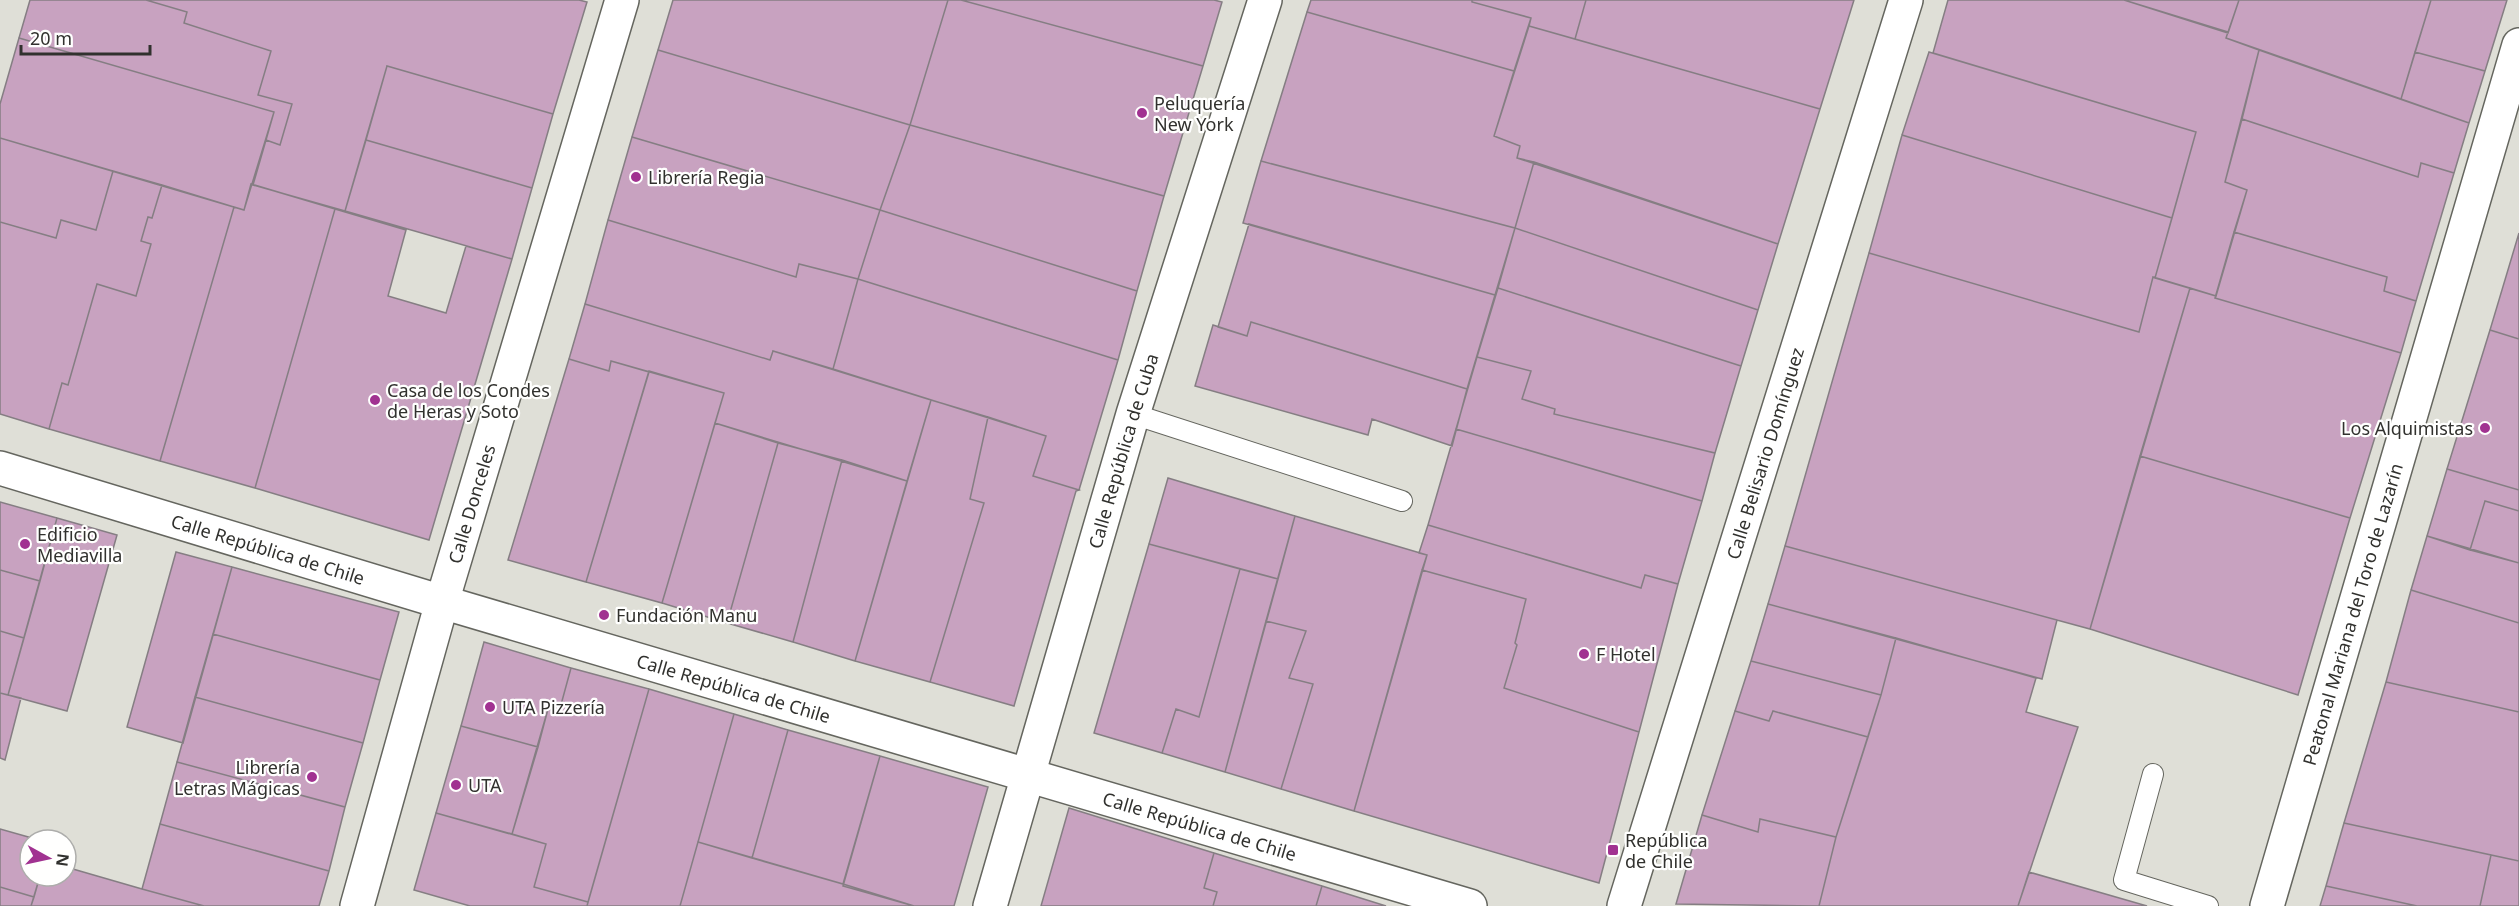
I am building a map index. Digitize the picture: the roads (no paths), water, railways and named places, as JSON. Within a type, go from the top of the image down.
[{"type":"street","name":"Calle Donceles","points":[[357,906],[442,602],[622,0]]},
{"type":"street","name":"Calle República de Cuba","points":[[990,906],[1133,414],[1265,0]]},
{"type":"street","name":"Calle Belisario Domínguez","points":[[1624,906],[1906,0]]},
{"type":"street","name":"Peatonal Mariana del Toro de Lazarín","points":[[2267,906],[2519,45]]},
{"type":"street","name":"Calle República de Chile","points":[[0,468],[442,602],[1470,906]]},
{"type":"lane","points":[[1133,414],[1402,501]]},
{"type":"lane","points":[[2153,774],[2124,880],[2208,906]]},
{"type":"place","name":"Peluquería New York","points":[[1142,113]]},
{"type":"place","name":"Librería Regia","points":[[636,177]]},
{"type":"place","name":"Casa de los Condes de Heras y Soto","points":[[375,400]]},
{"type":"place","name":"Los Alquimistas","points":[[2485,428]]},
{"type":"place","name":"Edificio Mediavilla","points":[[25,544]]},
{"type":"place","name":"Fundación Manu","points":[[604,615]]},
{"type":"place","name":"F Hotel","points":[[1584,654]]},
{"type":"place","name":"UTA Pizzería","points":[[490,707]]},
{"type":"place","name":"Librería Letras Mágicas","points":[[312,777]]},
{"type":"place","name":"UTA","points":[[456,785]]},
{"type":"place","name":"República de Chile","points":[[1613,850]]}]
